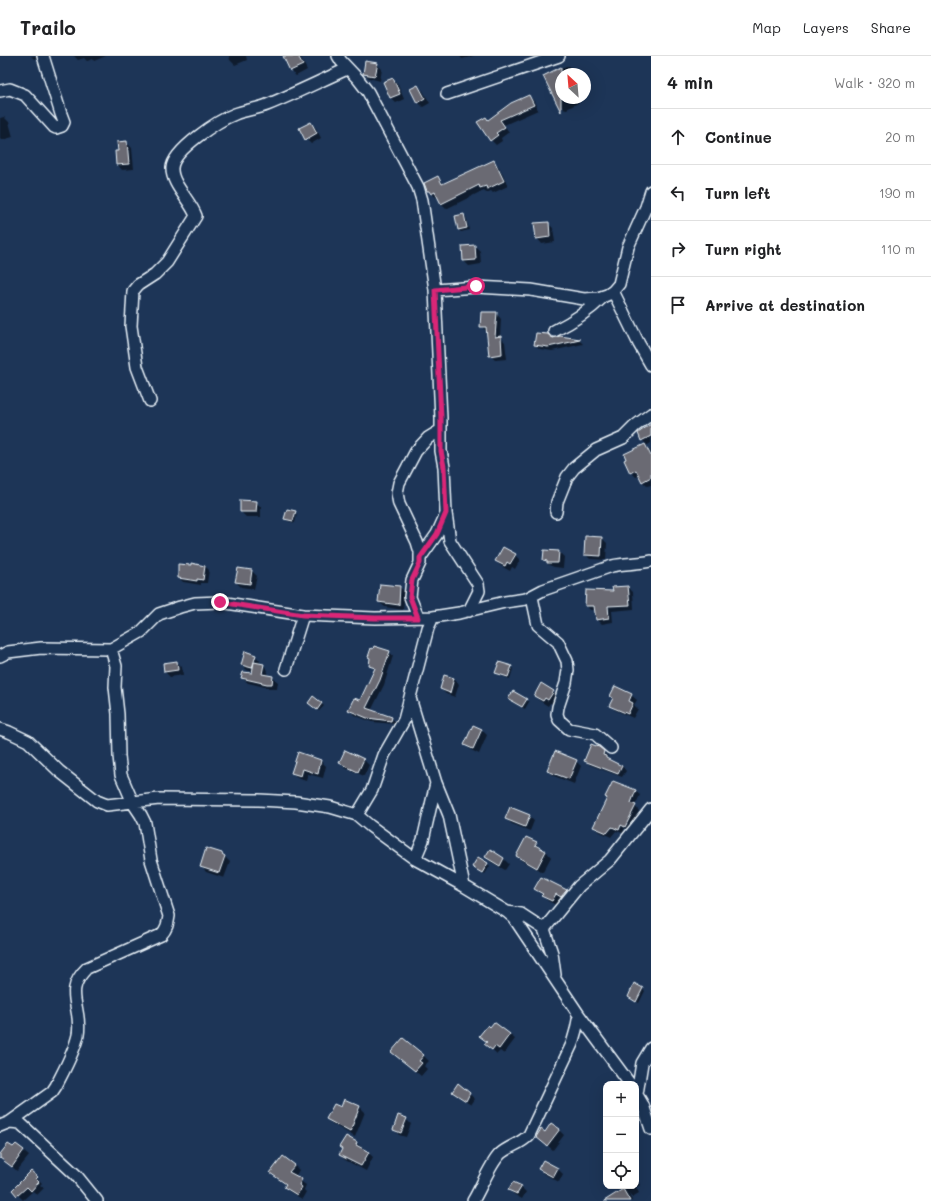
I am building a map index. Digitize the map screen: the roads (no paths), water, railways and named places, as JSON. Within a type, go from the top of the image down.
[{"type":"street","points":[[0,91],[10,89],[25,95],[54,127],[56,128],[62,126],[64,122],[43,56]]},
{"type":"street","points":[[338,56],[347,69],[358,79],[368,92],[418,187],[422,200],[435,290],[441,451],[444,467],[446,513],[451,544],[478,584],[478,591],[469,611]]},
{"type":"street","points":[[447,94],[556,56]]},
{"type":"street","points":[[150,401],[137,367],[131,326],[134,291],[138,285],[154,274],[167,262],[196,216],[194,208],[174,179],[172,168],[175,158],[217,122],[236,114],[266,106],[347,69]]},
{"type":"street","points":[[554,331],[588,310],[603,297],[613,291],[619,284],[628,248],[646,207],[651,191]]},
{"type":"street","points":[[435,290],[476,286],[531,290],[584,300],[603,297]]},
{"type":"street","points":[[613,291],[651,365]]},
{"type":"street","points":[[556,512],[557,502],[567,477],[574,468],[596,450],[623,438],[635,426],[651,414]]},
{"type":"street","points":[[418,618],[410,597],[412,580],[420,563],[420,558],[416,542],[399,504],[397,493],[398,483],[416,452],[428,438],[441,430]]},
{"type":"street","points":[[420,558],[437,534],[446,513]]},
{"type":"street","points":[[0,656],[8,652],[41,648],[90,647],[111,649],[141,632],[159,614],[180,606],[195,603],[220,602],[303,615],[375,618],[433,617],[526,599],[543,590],[612,566],[623,563],[640,563],[651,561]]},
{"type":"street","points":[[532,597],[538,625],[558,642],[567,661],[568,670],[566,683],[557,714],[559,720],[569,729],[595,734],[611,748]]},
{"type":"street","points":[[286,669],[303,615]]},
{"type":"street","points":[[357,815],[372,790],[384,755],[399,730],[410,698],[428,628],[433,617]]},
{"type":"street","points":[[5,1124],[52,1092],[56,1086],[75,1045],[78,1035],[79,1025],[74,993],[75,982],[79,976],[87,968],[161,935],[165,931],[168,923],[169,916],[151,860],[145,823],[142,815],[133,803],[121,775],[115,687],[116,666],[111,649]]},
{"type":"street","points":[[410,698],[436,783],[449,815],[464,886]]},
{"type":"street","points":[[1,730],[28,741],[60,771],[97,802],[107,805],[159,800],[296,802],[330,807],[357,815],[415,859],[507,912],[520,924],[579,1015],[628,1081]]},
{"type":"street","points":[[415,859],[422,840],[436,783]]},
{"type":"street","points":[[544,930],[579,886],[610,860],[651,809]]},
{"type":"street","points":[[507,912],[521,914],[544,930],[552,953],[555,979]]},
{"type":"street","points":[[473,1201],[497,1158],[505,1150],[520,1143],[529,1135],[572,1044],[579,1015]]},
{"type":"street","points":[[639,1081],[642,1063],[651,1048]]},
{"type":"street","points":[[639,1098],[651,1129]]},
{"type":"street","points":[[5,1124],[20,1122],[76,1176],[98,1201]]}]
